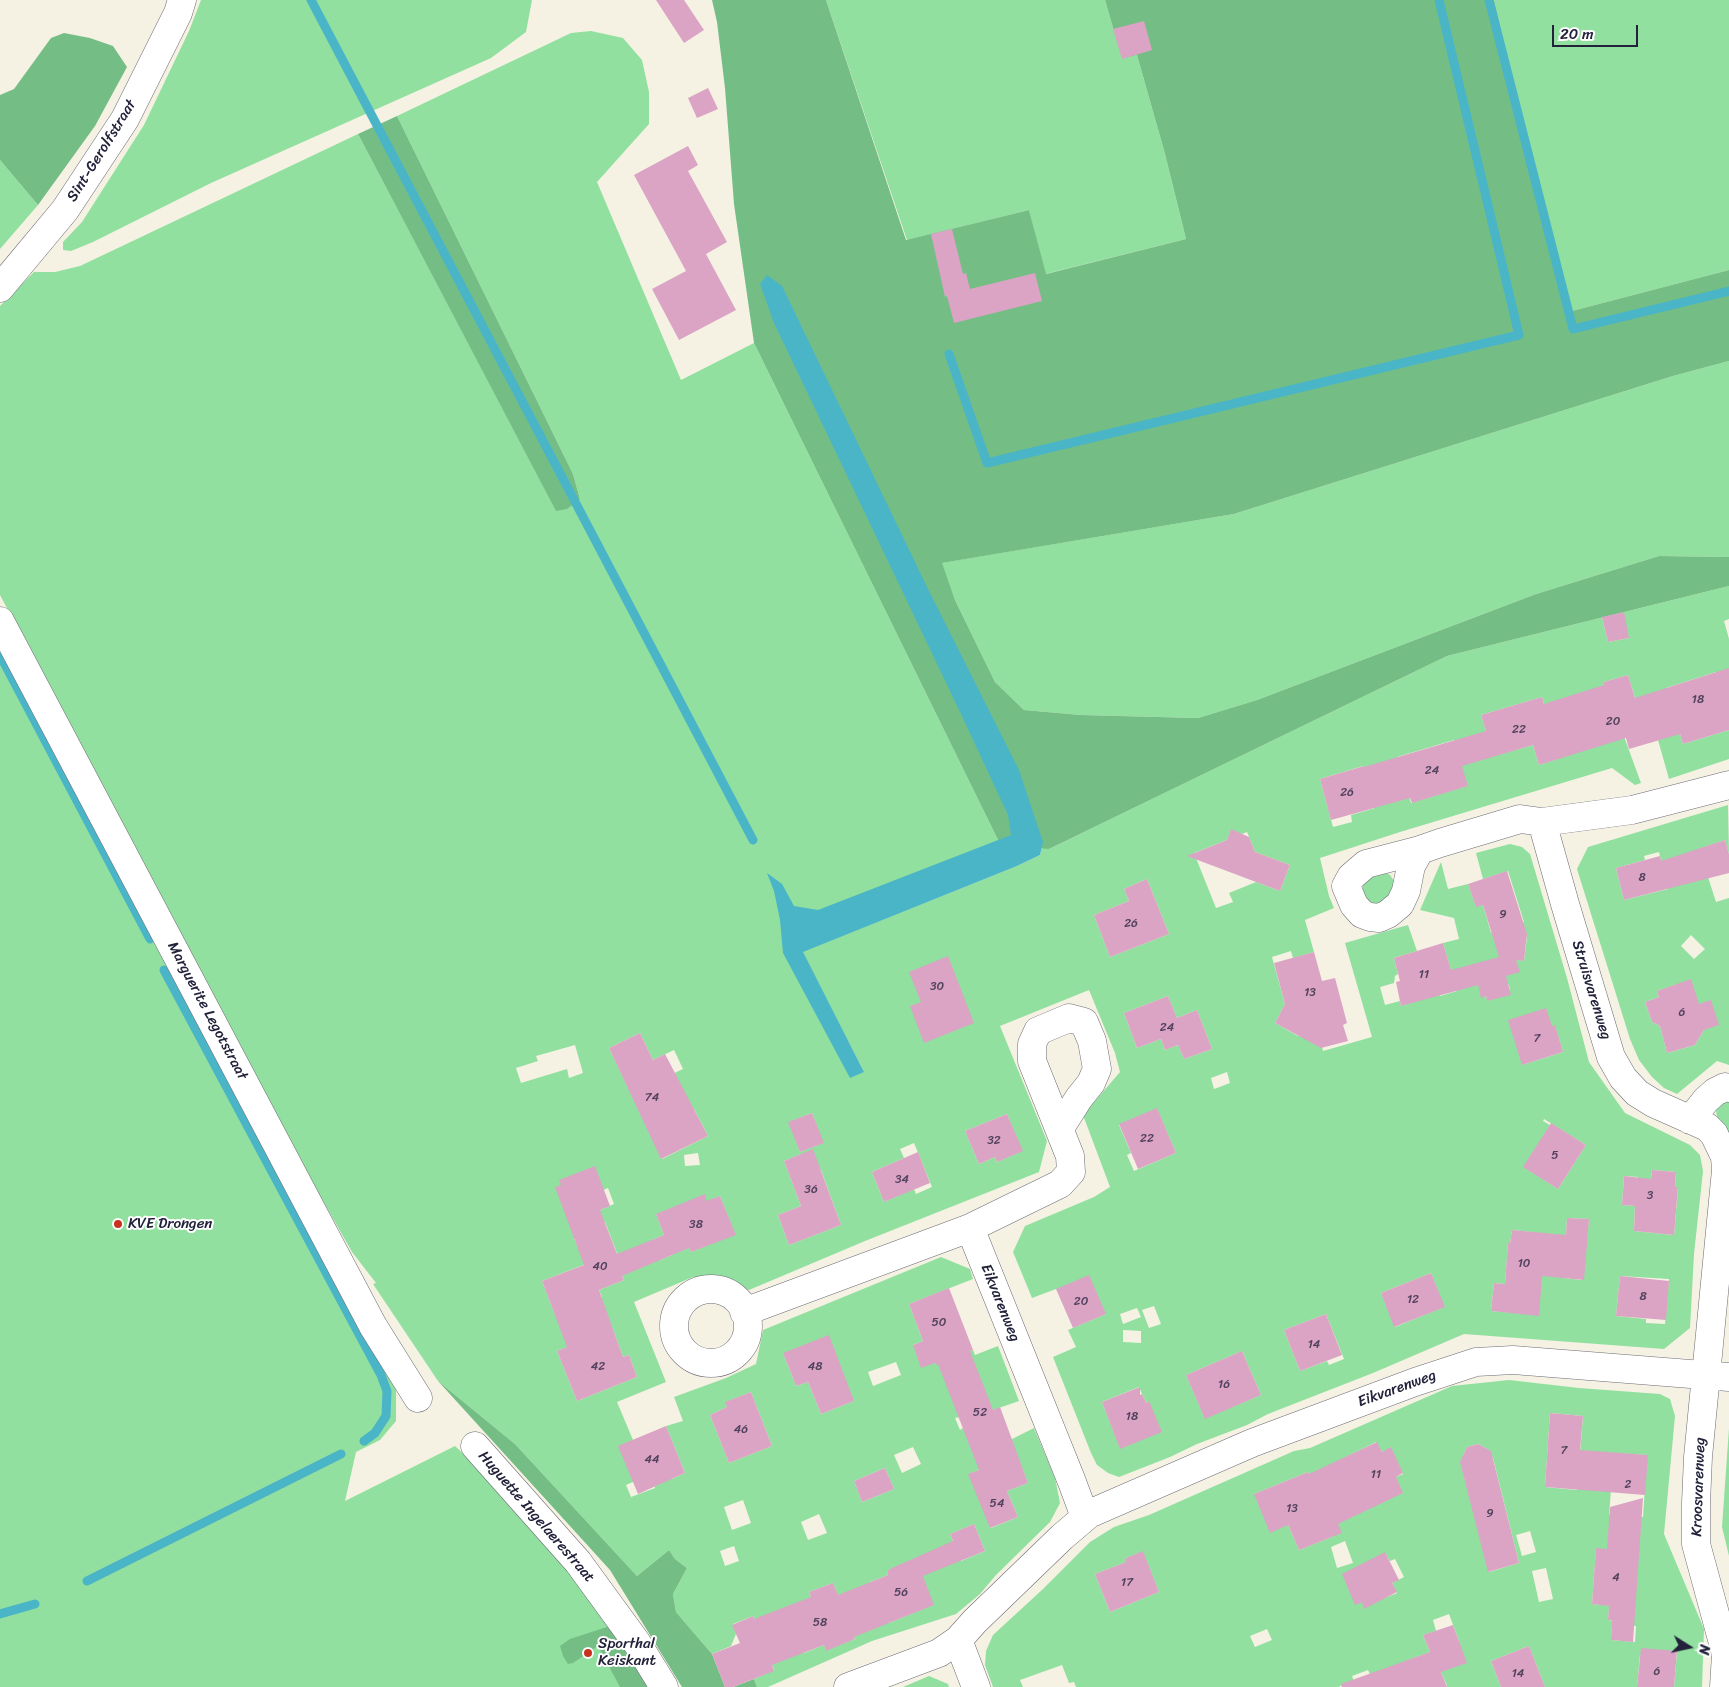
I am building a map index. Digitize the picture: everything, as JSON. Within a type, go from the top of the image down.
[{"type":"street","name":"Sint-Gerolfstraat","points":[[0,288],[65,210],[125,119],[178,13],[182,0]]},
{"type":"street","name":"Marguerite Legotstraat","points":[[0,621],[373,1326],[418,1398]]},
{"type":"street","points":[[1420,850],[1520,819],[1542,822],[1632,810],[1729,785]]},
{"type":"street","name":"Struisvarenweg","points":[[1542,822],[1611,1057],[1623,1078],[1637,1092],[1653,1103],[1707,1127],[1714,1134],[1725,1157],[1728,1169],[1718,1375]]},
{"type":"street","points":[[1690,1120],[1714,1092],[1725,1087],[1729,1088]]},
{"type":"street","points":[[744,1312],[970,1228],[1060,1184],[1071,1172],[1070,1156],[1060,1128]]},
{"type":"street","name":"Eikvarenweg","points":[[970,1228],[1085,1518]]},
{"type":"street","name":"Eikvarenweg","points":[[848,1687],[939,1653],[958,1640],[1062,1536],[1089,1514],[1252,1443],[1406,1385],[1476,1362],[1513,1360],[1718,1375]]},
{"type":"street","name":"Kroosvarenweg","points":[[1718,1375],[1698,1457],[1696,1544],[1726,1654],[1724,1687]]},
{"type":"street","name":"Huguette Ingelaerestraat","points":[[475,1446],[578,1562],[637,1643],[664,1687]]},
{"type":"street","points":[[958,1640],[976,1687]]},
{"type":"green space","points":[[201,0],[532,0],[526,32],[491,58],[211,183],[93,242],[71,251],[63,250],[63,242],[82,222],[144,125],[189,31]]},
{"type":"green space","points":[[712,0],[826,0],[906,240],[1029,210],[1046,274],[1186,239],[1165,154],[1137,55],[1122,59],[1105,0],[1494,0],[1568,312],[1729,270],[1729,361],[1673,376],[1234,514],[942,563],[955,600],[995,682],[1024,710],[1081,715],[1198,718],[1257,700],[1536,594],[1659,556],[1729,557],[1729,586],[1447,656],[1049,849],[1000,844],[754,343],[734,204],[725,88],[717,22]]},
{"type":"green space","points":[[826,0],[1105,0],[1122,59],[1137,55],[1165,154],[1186,239],[1045,274],[1029,210],[907,240]]},
{"type":"green space","points":[[1494,0],[1729,0],[1729,270],[1568,312]]},
{"type":"green space","points":[[591,31],[623,38],[642,60],[649,92],[649,124],[597,182],[681,380],[754,343],[1000,844],[783,941],[864,1072],[802,952],[1017,866],[1040,855],[1043,842],[1049,849],[1447,656],[1602,617],[1608,642],[1629,638],[1603,617],[1729,586],[1729,619],[1724,621],[1729,639],[1729,713],[1716,672],[1666,688],[1683,744],[1729,730],[1729,759],[1669,779],[1658,740],[1649,743],[1628,675],[1604,682],[1641,783],[1635,785],[1612,768],[1320,858],[1329,896],[1334,908],[1305,920],[1314,952],[1293,958],[1291,951],[1272,957],[1285,1004],[1275,1023],[1298,1036],[1309,1017],[1319,1035],[1323,1051],[1372,1037],[1345,943],[1408,925],[1417,951],[1394,958],[1398,974],[1395,976],[1394,983],[1380,987],[1385,1005],[1400,1001],[1401,1006],[1439,994],[1440,996],[1457,991],[1443,943],[1459,939],[1454,918],[1420,910],[1441,862],[1448,889],[1468,884],[1476,906],[1483,905],[1491,933],[1508,928],[1503,958],[1524,961],[1527,937],[1522,936],[1519,924],[1524,922],[1508,871],[1483,879],[1476,853],[1510,844],[1522,847],[1530,854],[1567,978],[1589,1062],[1625,1113],[1690,1145],[1700,1155],[1703,1171],[1694,1254],[1690,1328],[1664,1349],[1464,1334],[1119,1477],[1108,1473],[1097,1465],[1091,1453],[1053,1357],[1076,1347],[1068,1330],[1106,1314],[1056,1289],[1032,1298],[1013,1252],[1025,1226],[1094,1197],[1110,1187],[1083,1115],[1120,1072],[1115,1053],[1089,990],[1000,1026],[1047,1141],[1039,1172],[865,1241],[749,1290],[715,1279],[693,1277],[634,1302],[666,1382],[617,1402],[633,1440],[633,1482],[626,1485],[631,1497],[655,1488],[653,1482],[670,1476],[672,1479],[685,1473],[666,1426],[683,1421],[674,1397],[726,1378],[756,1364],[763,1330],[941,1257],[970,1269],[973,1279],[909,1304],[923,1341],[913,1345],[931,1353],[936,1364],[973,1350],[975,1355],[998,1346],[1019,1401],[993,1410],[955,1418],[960,1430],[963,1428],[1010,1440],[1034,1428],[1055,1478],[1060,1503],[1050,1522],[996,1575],[980,1594],[956,1614],[872,1641],[768,1687],[757,1687],[754,1679],[774,1670],[753,1616],[733,1624],[736,1634],[731,1646],[712,1654],[676,1612],[673,1594],[687,1568],[675,1559],[669,1550],[637,1576],[515,1444],[438,1381],[373,1284],[376,1283],[352,1252],[298,1157],[0,595],[0,306],[34,272],[55,272],[80,266],[358,134],[556,510],[580,499],[573,474],[397,116],[571,33]],"holes":[[[1542,697],[1560,758],[1539,765],[1533,745],[1494,756],[1481,715]],[[1454,740],[1467,786],[1411,803],[1397,757]],[[1363,766],[1375,808],[1351,815],[1352,822],[1333,827],[1320,779]],[[1231,830],[1242,834],[1247,832],[1255,852],[1290,865],[1280,891],[1256,882],[1229,893],[1233,902],[1216,908],[1194,853],[1227,840]],[[1147,879],[1169,934],[1110,957],[1094,915],[1129,901],[1124,889]],[[1499,981],[1509,985],[1510,992],[1487,1000],[1486,996],[1481,997]],[[1168,996],[1177,1018],[1197,1010],[1212,1049],[1184,1059],[1178,1045],[1165,1050],[1161,1039],[1137,1048],[1124,1013]],[[1552,1026],[1555,1026],[1563,1052],[1522,1065]],[[640,1033],[653,1060],[674,1050],[683,1069],[662,1079],[679,1117],[694,1109],[708,1136],[662,1159],[609,1048]],[[575,1045],[583,1073],[569,1078],[567,1069],[521,1083],[516,1068],[538,1061],[536,1056]],[[1227,1072],[1230,1083],[1214,1089],[1211,1078]],[[1157,1109],[1176,1153],[1134,1171],[1127,1155],[1131,1153],[1119,1125]],[[812,1113],[823,1143],[800,1152],[789,1122]],[[1007,1114],[1022,1151],[997,1162],[995,1157],[979,1164],[965,1131]],[[1544,1119],[1586,1145],[1558,1189],[1524,1167],[1550,1125],[1543,1121]],[[914,1143],[932,1187],[916,1194],[914,1189],[884,1202],[872,1172],[904,1158],[900,1149]],[[698,1153],[700,1165],[685,1166],[684,1155]],[[804,1153],[821,1170],[841,1225],[789,1245],[778,1215],[801,1206],[784,1161]],[[1652,1170],[1676,1172],[1675,1187],[1678,1188],[1674,1235],[1634,1231],[1635,1206],[1622,1205],[1624,1176],[1638,1177],[1638,1185],[1650,1186]],[[608,1188],[614,1204],[589,1215],[582,1199]],[[720,1196],[735,1234],[691,1252],[685,1239],[669,1246],[672,1255],[660,1260],[652,1240],[664,1235],[656,1214],[676,1214]],[[1567,1218],[1589,1219],[1587,1238],[1566,1237]],[[605,1222],[623,1269],[620,1271],[624,1280],[599,1290],[602,1297],[555,1315],[542,1281],[586,1264],[574,1239],[587,1233],[586,1229]],[[1512,1230],[1532,1232],[1538,1315],[1491,1311],[1494,1283],[1505,1284],[1508,1244],[1510,1243]],[[1585,1253],[1582,1280],[1564,1278]],[[1431,1273],[1444,1307],[1395,1327],[1381,1293]],[[1620,1276],[1669,1279],[1665,1324],[1646,1323],[1646,1319],[1616,1316]],[[1154,1306],[1161,1324],[1149,1328],[1142,1310]],[[1137,1308],[1141,1317],[1123,1324],[1120,1314]],[[1326,1314],[1344,1359],[1329,1365],[1327,1361],[1300,1371],[1284,1330]],[[613,1329],[623,1357],[629,1355],[637,1377],[577,1401],[557,1351]],[[1123,1330],[1141,1331],[1141,1343],[1123,1342]],[[1242,1351],[1261,1395],[1205,1418],[1186,1375]],[[783,1353],[854,1401],[821,1414],[808,1382],[796,1386]],[[896,1362],[901,1375],[873,1386],[868,1372]],[[1139,1387],[1146,1403],[1149,1401],[1120,1448],[1102,1402]],[[751,1392],[772,1446],[729,1463],[710,1415],[727,1407],[726,1402]],[[913,1447],[921,1464],[902,1473],[894,1455]],[[1017,1455],[1028,1483],[1007,1491],[1018,1517],[991,1528],[969,1474]],[[885,1468],[894,1489],[862,1502],[854,1481]],[[743,1500],[751,1523],[732,1530],[724,1507]],[[819,1514],[827,1533],[808,1540],[801,1522]],[[974,1524],[985,1551],[961,1561],[950,1534]],[[734,1546],[739,1561],[725,1566],[720,1551]],[[915,1558],[933,1605],[889,1623],[878,1605],[870,1582],[888,1575],[887,1571],[910,1565],[909,1561]],[[833,1583],[855,1639],[826,1650],[824,1645],[804,1653],[811,1597],[809,1592]]]},
{"type":"green space","points":[[64,33],[90,38],[113,46],[127,67],[95,126],[38,205],[0,160],[0,95],[14,89],[51,38]]},
{"type":"green space","points":[[397,116],[573,474],[580,499],[567,509],[556,511],[358,134]]},
{"type":"green space","points":[[0,160],[38,205],[0,249]]},
{"type":"green space","points":[[1729,361],[1729,557],[1659,556],[1536,594],[1257,700],[1198,718],[1081,715],[1024,710],[995,682],[955,600],[941,563],[1234,514],[1673,376]]},
{"type":"green space","points":[[0,646],[226,1072],[314,1249],[396,1389],[396,1421],[380,1440],[356,1452],[345,1501],[455,1446],[530,1517],[652,1687],[0,1687]]},
{"type":"green space","points":[[1728,805],[1729,854],[1725,840],[1699,849],[1716,902],[1729,898],[1729,1065],[1717,1061],[1677,1094],[1664,1088],[1652,1077],[1639,1060],[1630,1039],[1577,869],[1588,847]],"holes":[[[1659,852],[1668,889],[1624,900],[1616,868],[1645,860],[1644,856]],[[1691,935],[1705,949],[1694,959],[1681,946]],[[1678,984],[1699,1004],[1704,1030],[1695,1045],[1667,1053],[1660,1026],[1652,1022],[1645,1002],[1659,997],[1657,991]]]},
{"type":"green space","points":[[1385,872],[1390,875],[1396,884],[1395,895],[1376,905],[1366,899],[1363,894],[1363,883],[1365,878]]},
{"type":"green space","points":[[1729,1098],[1729,1134],[1717,1117],[1716,1110],[1717,1103]]},
{"type":"green space","points":[[1509,1380],[1579,1388],[1660,1394],[1670,1399],[1675,1416],[1664,1534],[1704,1629],[1702,1687],[1674,1687],[1677,1652],[1658,1650],[1657,1657],[1640,1655],[1637,1687],[1545,1687],[1529,1646],[1491,1661],[1501,1687],[1445,1687],[1447,1686],[1441,1672],[1445,1647],[1459,1641],[1449,1614],[1433,1620],[1436,1631],[1423,1635],[1430,1652],[1403,1662],[1376,1687],[1368,1670],[1352,1676],[1354,1681],[1338,1687],[1076,1687],[1074,1682],[1069,1683],[1062,1665],[1020,1680],[1023,1687],[993,1687],[985,1665],[986,1651],[993,1635],[1090,1542],[1114,1527],[1149,1515],[1294,1451],[1310,1448],[1452,1386]],"holes":[[[1550,1413],[1583,1416],[1577,1490],[1545,1487]],[[1376,1442],[1382,1452],[1391,1448],[1403,1474],[1396,1477],[1346,1457]],[[1478,1444],[1487,1449],[1493,1458],[1519,1563],[1489,1572],[1461,1465],[1464,1464],[1463,1456],[1467,1447]],[[1614,1453],[1647,1455],[1643,1517],[1609,1515]],[[1308,1472],[1334,1536],[1299,1550],[1288,1525],[1254,1494]],[[1530,1531],[1536,1552],[1522,1556],[1516,1535]],[[1345,1541],[1353,1563],[1337,1568],[1331,1547]],[[1596,1549],[1635,1608],[1592,1604]],[[1143,1552],[1159,1592],[1110,1612],[1095,1574],[1126,1562],[1126,1558]],[[1385,1553],[1390,1561],[1395,1559],[1404,1577],[1392,1583],[1397,1593],[1385,1598]],[[1546,1568],[1553,1599],[1539,1602],[1532,1571]],[[1609,1608],[1633,1622],[1608,1620]],[[1612,1625],[1636,1626],[1635,1642],[1611,1640]],[[1267,1629],[1272,1640],[1255,1647],[1250,1636]]]},
{"type":"green space","points":[[438,1381],[515,1444],[637,1576],[669,1550],[675,1559],[687,1568],[673,1594],[676,1612],[712,1654],[725,1687],[682,1687],[610,1570]]},
{"type":"green space","points":[[1729,1428],[1729,1556],[1722,1527]]},
{"type":"green space","points":[[613,1625],[652,1687],[620,1687],[598,1646],[573,1663],[568,1664],[560,1646],[570,1639]]},
{"type":"green space","points":[[929,1676],[948,1684],[949,1687],[903,1687]]},
{"type":"green space","points":[[754,1679],[757,1687],[733,1687]]},
{"type":"water","points":[[767,275],[782,286],[929,591],[1019,770],[1043,842],[1040,855],[1017,866],[803,952],[864,1072],[850,1078],[783,953],[780,920],[774,891],[767,873],[782,884],[794,906],[818,910],[1011,835],[1008,815],[774,323],[760,284]]},
{"type":"building","points":[[656,0],[684,0],[704,30],[684,43]]},
{"type":"building","points":[[1144,21],[1152,50],[1122,59],[1113,29]]},
{"type":"building","points":[[708,88],[718,109],[697,118],[688,98]]},
{"type":"building","points":[[688,146],[698,165],[688,171],[727,242],[706,254],[736,310],[679,340],[652,289],[686,271],[634,175]]},
{"type":"building","points":[[952,229],[963,274],[966,273],[970,289],[1035,273],[1042,301],[954,323],[947,296],[945,297],[931,234]]},
{"type":"building","points":[[1624,612],[1629,638],[1608,642],[1602,617]]},
{"type":"building","points":[[1729,668],[1729,730],[1683,744],[1680,734],[1629,749],[1626,738],[1539,765],[1533,745],[1462,766],[1468,786],[1412,803],[1410,798],[1331,820],[1320,779],[1486,731],[1481,715],[1542,697],[1544,704],[1604,685],[1604,682],[1628,675],[1635,698]]},
{"type":"building","points":[[1231,829],[1249,837],[1255,852],[1290,865],[1280,891],[1187,856],[1227,840]]},
{"type":"building","points":[[1725,840],[1729,854],[1729,873],[1624,900],[1616,868],[1660,856],[1661,861]]},
{"type":"building","points":[[1507,871],[1527,934],[1524,961],[1516,960],[1520,972],[1506,976],[1511,995],[1487,1001],[1486,996],[1481,998],[1478,985],[1401,1006],[1396,982],[1400,981],[1394,958],[1443,943],[1451,970],[1499,957],[1483,905],[1476,907],[1468,884]]},
{"type":"building","points":[[1147,879],[1169,934],[1110,957],[1094,915],[1129,901],[1124,889]]},
{"type":"building","points":[[1314,952],[1322,981],[1335,978],[1347,1023],[1343,1025],[1348,1041],[1321,1048],[1275,1023],[1285,1004],[1274,963]]},
{"type":"building","points":[[948,956],[974,1023],[924,1043],[910,1006],[921,1002],[909,972]]},
{"type":"building","points":[[1691,979],[1699,1004],[1711,1000],[1719,1025],[1704,1030],[1695,1045],[1667,1053],[1660,1026],[1652,1022],[1645,1002],[1659,997],[1657,991]]},
{"type":"building","points":[[1168,996],[1177,1018],[1197,1010],[1212,1049],[1184,1059],[1178,1045],[1165,1050],[1161,1039],[1137,1048],[1124,1013]]},
{"type":"building","points":[[1546,1008],[1552,1026],[1555,1025],[1563,1052],[1522,1065],[1508,1020]]},
{"type":"building","points":[[640,1033],[653,1060],[665,1054],[708,1136],[661,1159],[609,1048]]},
{"type":"building","points":[[1157,1108],[1176,1153],[1138,1169],[1119,1124]]},
{"type":"building","points":[[812,1113],[824,1143],[800,1152],[788,1122]]},
{"type":"building","points":[[1007,1114],[1023,1151],[997,1162],[995,1157],[979,1164],[965,1131]]},
{"type":"building","points":[[1551,1123],[1586,1145],[1558,1189],[1523,1167]]},
{"type":"building","points":[[813,1149],[841,1225],[789,1245],[778,1215],[801,1206],[784,1161]]},
{"type":"building","points":[[918,1152],[930,1183],[884,1202],[872,1172]]},
{"type":"building","points":[[595,1166],[610,1206],[600,1210],[617,1254],[664,1235],[656,1214],[705,1194],[706,1201],[720,1196],[736,1235],[691,1252],[689,1248],[622,1276],[624,1280],[599,1290],[623,1357],[629,1355],[637,1377],[577,1401],[557,1351],[567,1347],[542,1281],[584,1265],[555,1187],[561,1185],[559,1180]]},
{"type":"building","points":[[1652,1170],[1676,1172],[1675,1187],[1678,1187],[1674,1235],[1634,1231],[1635,1206],[1622,1205],[1624,1176],[1651,1179]]},
{"type":"building","points":[[1567,1218],[1589,1219],[1584,1280],[1542,1276],[1539,1316],[1491,1311],[1494,1283],[1505,1284],[1508,1243],[1510,1243],[1512,1230],[1566,1235]]},
{"type":"building","points":[[1431,1273],[1445,1307],[1394,1327],[1381,1293]]},
{"type":"building","points":[[1089,1275],[1106,1314],[1073,1328],[1056,1289]]},
{"type":"building","points":[[1620,1276],[1669,1281],[1666,1320],[1616,1316]]},
{"type":"building","points":[[949,1288],[973,1350],[970,1351],[993,1410],[1000,1407],[1028,1483],[1007,1491],[1018,1517],[990,1528],[968,1474],[979,1470],[938,1364],[936,1365],[935,1363],[921,1368],[913,1345],[923,1341],[909,1304]]},
{"type":"building","points":[[1326,1314],[1342,1355],[1300,1371],[1284,1330]]},
{"type":"building","points":[[829,1335],[854,1401],[821,1414],[808,1382],[796,1386],[783,1353]]},
{"type":"building","points":[[1242,1351],[1261,1395],[1205,1419],[1186,1375]]},
{"type":"building","points":[[1140,1387],[1140,1395],[1142,1394],[1146,1403],[1149,1401],[1162,1432],[1120,1449],[1102,1402]]},
{"type":"building","points":[[751,1392],[772,1446],[729,1463],[710,1415],[727,1407],[725,1402]]},
{"type":"building","points":[[1550,1413],[1583,1416],[1580,1450],[1648,1455],[1645,1495],[1545,1487]]},
{"type":"building","points":[[666,1426],[685,1473],[638,1494],[618,1446]]},
{"type":"building","points":[[1377,1442],[1382,1452],[1391,1447],[1403,1473],[1396,1477],[1403,1493],[1338,1524],[1342,1533],[1299,1550],[1288,1525],[1270,1533],[1254,1494],[1308,1472],[1309,1474]]},
{"type":"building","points":[[1478,1444],[1491,1451],[1519,1563],[1488,1572],[1460,1462],[1467,1447]]},
{"type":"building","points":[[885,1468],[894,1489],[862,1502],[854,1481]]},
{"type":"building","points":[[1643,1498],[1633,1642],[1611,1640],[1612,1620],[1608,1620],[1609,1606],[1592,1604],[1596,1548],[1607,1549],[1610,1507]]},
{"type":"building","points":[[974,1524],[985,1551],[923,1576],[934,1605],[854,1637],[855,1639],[826,1651],[824,1645],[772,1665],[774,1671],[733,1687],[725,1687],[712,1654],[740,1643],[732,1625],[753,1616],[754,1619],[811,1597],[809,1592],[833,1583],[838,1595],[888,1575],[887,1571],[892,1568],[953,1541],[950,1534]]},
{"type":"building","points":[[1143,1551],[1159,1592],[1110,1612],[1095,1574],[1126,1562],[1126,1558]]},
{"type":"building","points":[[1385,1552],[1399,1580],[1392,1583],[1397,1592],[1364,1609],[1362,1602],[1355,1605],[1342,1574]]},
{"type":"building","points":[[1453,1625],[1467,1663],[1441,1672],[1447,1687],[1342,1687],[1341,1684],[1430,1652],[1423,1635]]},
{"type":"building","points":[[1529,1646],[1545,1687],[1501,1687],[1491,1661]]},
{"type":"building","points":[[1641,1648],[1677,1651],[1674,1687],[1637,1687]]},
{"type":"waterway","points":[[311,0],[753,840]]},
{"type":"waterway","points":[[949,354],[987,463],[1519,335],[1439,0]]},
{"type":"waterway","points":[[1489,0],[1573,329],[1729,291]]},
{"type":"waterway","points":[[0,655],[150,939]]},
{"type":"waterway","points":[[164,970],[381,1375],[387,1391],[386,1416],[375,1433],[364,1441]]},
{"type":"waterway","points":[[87,1581],[341,1454]]},
{"type":"waterway","points":[[0,1614],[35,1604]]},
{"type":"place","name":"KVE Drongen","points":[[118,1224]]},
{"type":"place","name":"Sporthal Keiskant","points":[[588,1653]]}]
